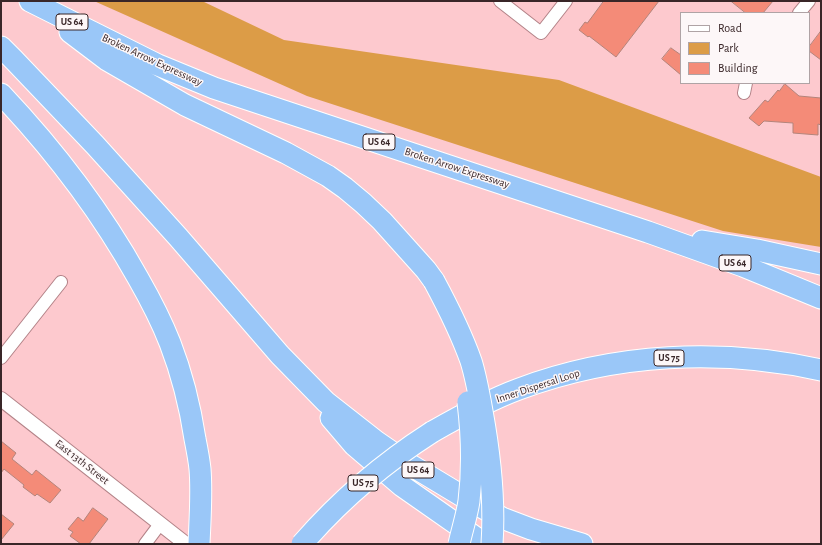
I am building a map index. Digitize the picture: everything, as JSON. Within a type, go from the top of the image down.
[{"type":"highway","points":[[27,1],[113,64],[185,105],[286,153],[328,176],[363,203],[402,242],[448,308],[471,362],[479,392],[491,478],[493,517],[492,544]]},
{"type":"highway","name":"Broken Arrow Expressway","points":[[30,1],[158,65],[214,88],[648,232],[743,266],[821,298]]},
{"type":"highway","name":"US 64","points":[[1,47],[96,145],[138,191],[280,355],[326,402],[376,442],[432,479],[472,502],[502,518],[531,529],[582,544]]},
{"type":"highway","points":[[1,94],[41,137],[79,185],[118,244],[141,283],[162,325],[178,367],[192,420],[200,468],[200,522],[198,544]]},
{"type":"highway","points":[[648,232],[757,250],[821,264]]},
{"type":"highway","points":[[430,284],[434,301],[454,349],[462,376],[467,397],[470,421],[472,456],[469,503],[459,544]]},
{"type":"highway","points":[[280,355],[354,445],[402,486],[485,544]]},
{"type":"highway","name":"Inner Dispersal Loop","points":[[302,544],[324,519],[351,493],[375,472],[406,449],[456,418],[519,389],[572,373],[604,366],[677,357],[748,359],[821,370]]},
{"type":"street","points":[[500,1],[541,33],[566,1]]},
{"type":"street","points":[[800,12],[808,1]]},
{"type":"street","points":[[1,358],[61,282]]},
{"type":"street","name":"East 13th Street","points":[[1,399],[186,544]]},
{"type":"street","points":[[145,544],[161,525]]},
{"type":"green space","points":[[94,1],[202,1],[284,40],[559,80],[821,177],[821,247],[723,231],[307,96]]},
{"type":"building","points":[[604,1],[659,1],[616,57],[579,30],[585,22],[587,23]]},
{"type":"building","points":[[731,1],[773,1],[764,12],[745,12]]},
{"type":"building","points":[[821,31],[821,60],[810,52],[810,46]]},
{"type":"building","points":[[671,48],[680,54],[680,74],[662,59]]},
{"type":"building","points":[[785,84],[799,96],[821,98],[821,125],[818,124],[818,135],[793,133],[793,123],[764,121],[759,126],[749,118],[765,100],[768,102]]},
{"type":"building","points":[[1,441],[16,453],[12,459],[32,475],[36,470],[61,490],[50,503],[37,494],[35,496],[4,469],[1,473]]},
{"type":"building","points":[[93,508],[108,519],[89,544],[81,544],[70,536],[73,532],[68,529],[78,517],[83,521]]},
{"type":"building","points":[[1,514],[14,524],[1,540]]}]
